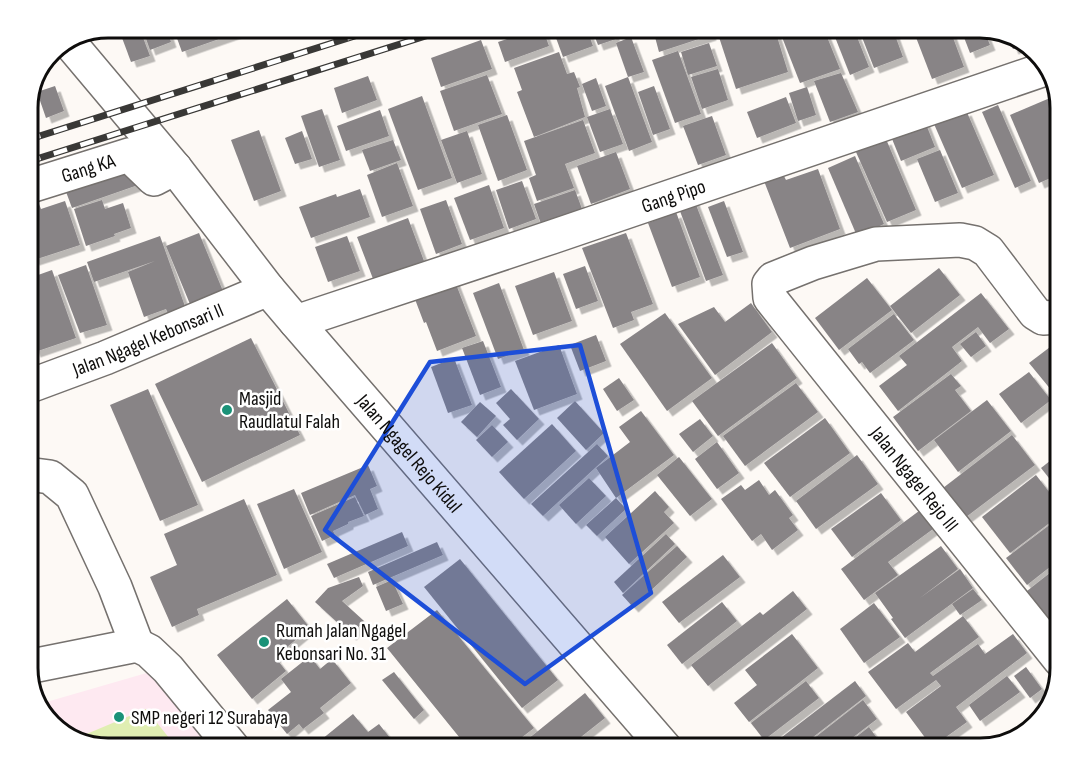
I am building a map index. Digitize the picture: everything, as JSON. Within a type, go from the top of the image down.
[{"type":"street","name":"Jalan Ngagel Rejo Kidul","points":[[73,47],[175,168],[268,289],[656,738]]},
{"type":"street","name":"Gang Pipo","points":[[296,322],[1039,71]]},
{"type":"street","name":"Gang KA","points":[[38,184],[129,155],[154,179],[175,168]]},
{"type":"street","name":"Jalan Ngagel Rejo III","points":[[1050,318],[1043,318],[1035,313],[988,251],[975,243],[960,240],[876,244],[813,263],[773,279],[769,284],[770,298],[1050,648]]},
{"type":"street","name":"Jalan Ngagel Kebonsari II","points":[[38,383],[105,358],[268,289]]},
{"type":"street","points":[[38,475],[50,477],[72,495],[115,587],[137,645]]},
{"type":"street","points":[[38,664],[137,645],[149,651],[168,669],[225,738]]},
{"type":"highlighted area","points":[[580,345],[651,593],[525,684],[325,530],[430,362]]},
{"type":"shaded area","name":"SMP negeri 12 Surabaya","points":[[150,672],[204,738],[98,737],[72,728],[55,714],[47,702]]},
{"type":"green space","points":[[146,709],[169,738],[107,738],[86,734]]},
{"type":"building","points":[[122,37],[143,37],[150,56],[131,62]]},
{"type":"building","points":[[145,37],[169,37],[171,42],[150,50]]},
{"type":"building","points":[[177,37],[225,37],[182,52]]},
{"type":"building","points":[[513,37],[546,37],[549,46],[505,62],[498,42]]},
{"type":"building","points":[[556,37],[590,37],[593,46],[563,57]]},
{"type":"building","points":[[595,37],[615,37],[616,39],[598,45]]},
{"type":"building","points":[[631,37],[644,72],[628,77],[616,43]]},
{"type":"building","points":[[655,37],[705,37],[659,52]]},
{"type":"building","points":[[719,37],[777,37],[788,72],[736,89]]},
{"type":"building","points":[[782,37],[827,37],[840,69],[800,83]]},
{"type":"building","points":[[835,37],[857,37],[869,67],[850,75]]},
{"type":"building","points":[[862,37],[896,37],[903,57],[874,68]]},
{"type":"building","points":[[916,37],[953,37],[964,67],[932,79]]},
{"type":"building","points":[[964,37],[987,38],[990,45],[970,53]]},
{"type":"building","points":[[481,40],[492,69],[441,87],[431,58]]},
{"type":"building","points":[[709,43],[717,66],[688,75],[681,52]]},
{"type":"building","points":[[678,51],[701,114],[675,123],[652,60]]},
{"type":"building","points":[[559,52],[567,74],[574,72],[580,87],[577,88],[585,117],[534,137],[517,92],[522,90],[514,68]]},
{"type":"building","points":[[718,69],[728,100],[702,109],[691,77]]},
{"type":"building","points":[[841,73],[858,112],[830,122],[814,81]]},
{"type":"building","points":[[487,75],[502,114],[454,131],[440,91]]},
{"type":"building","points":[[368,76],[377,100],[342,113],[334,88]]},
{"type":"building","points":[[628,77],[652,142],[629,151],[605,86]]},
{"type":"building","points":[[596,78],[606,106],[592,111],[582,84]]},
{"type":"building","points":[[55,86],[64,111],[46,118],[39,97],[40,91]]},
{"type":"building","points":[[654,86],[670,129],[653,135],[638,92]]},
{"type":"building","points":[[807,87],[816,115],[798,121],[789,93]]},
{"type":"building","points":[[422,96],[452,178],[418,190],[388,109]]},
{"type":"building","points":[[786,97],[796,123],[757,138],[747,112]]},
{"type":"building","points":[[1049,98],[1050,178],[1039,183],[1010,115]]},
{"type":"building","points":[[998,105],[1031,181],[1015,188],[982,112]]},
{"type":"building","points":[[322,109],[340,160],[319,167],[301,116]]},
{"type":"building","points":[[610,109],[623,144],[600,152],[587,117]]},
{"type":"building","points":[[380,110],[389,136],[346,151],[337,126]]},
{"type":"building","points":[[966,110],[994,175],[962,188],[934,124]]},
{"type":"building","points":[[507,115],[527,170],[498,181],[478,125]]},
{"type":"building","points":[[712,116],[726,155],[698,165],[683,126]]},
{"type":"building","points":[[924,119],[935,147],[901,161],[890,134]]},
{"type":"building","points":[[583,120],[595,153],[565,164],[574,188],[537,201],[529,178],[536,175],[524,141]]},
{"type":"building","points":[[259,130],[281,191],[254,201],[231,140]]},
{"type":"building","points":[[302,131],[312,159],[295,164],[285,138]]},
{"type":"building","points":[[467,131],[482,174],[457,183],[441,140]]},
{"type":"building","points":[[886,139],[916,210],[887,222],[856,152]]},
{"type":"building","points":[[393,140],[401,160],[370,171],[362,150]]},
{"type":"building","points":[[940,150],[958,193],[935,202],[917,159]]},
{"type":"building","points":[[616,152],[630,189],[591,204],[577,166]]},
{"type":"building","points":[[855,156],[884,224],[857,236],[828,168]]},
{"type":"building","points":[[397,163],[413,206],[382,217],[367,175]]},
{"type":"building","points":[[131,167],[138,185],[72,208],[65,189]]},
{"type":"building","points":[[818,169],[840,229],[790,248],[764,181],[783,174],[786,180]]},
{"type":"building","points":[[522,181],[536,219],[509,229],[496,190]]},
{"type":"building","points":[[489,185],[504,228],[470,240],[454,198]]},
{"type":"building","points":[[360,189],[370,217],[311,238],[299,207],[336,194],[337,197]]},
{"type":"building","points":[[575,190],[582,209],[541,224],[534,204]]},
{"type":"building","points":[[693,197],[723,275],[706,281],[677,203]]},
{"type":"building","points":[[102,200],[105,209],[123,203],[131,228],[86,246],[74,209]]},
{"type":"building","points":[[446,200],[462,244],[436,254],[420,209]]},
{"type":"building","points":[[65,201],[80,245],[38,259],[38,204],[41,209]]},
{"type":"building","points":[[724,201],[743,252],[727,257],[708,207]]},
{"type":"building","points":[[676,212],[700,277],[672,287],[648,223]]},
{"type":"building","points":[[408,218],[424,261],[387,274],[389,279],[375,284],[357,237]]},
{"type":"building","points":[[199,233],[225,296],[192,309],[166,246]]},
{"type":"building","points":[[626,233],[653,304],[631,312],[634,320],[613,328],[582,248]]},
{"type":"building","points":[[160,236],[187,312],[170,318],[166,309],[144,317],[128,272],[155,261],[94,282],[87,262]]},
{"type":"building","points":[[347,236],[360,271],[328,282],[315,247]]},
{"type":"building","points":[[86,265],[107,325],[80,333],[58,275]]},
{"type":"building","points":[[585,266],[598,301],[576,309],[563,274]]},
{"type":"building","points":[[939,268],[960,295],[911,333],[890,306]]},
{"type":"building","points":[[52,270],[76,338],[38,351],[38,275]]},
{"type":"building","points":[[554,272],[572,321],[533,335],[515,286]]},
{"type":"building","points":[[867,278],[892,310],[839,350],[815,318]]},
{"type":"building","points":[[454,279],[476,336],[437,351],[413,294]]},
{"type":"building","points":[[499,283],[524,350],[498,359],[473,293]]},
{"type":"building","points":[[981,293],[1009,329],[990,343],[978,327],[952,347],[962,361],[898,411],[879,386],[907,365],[899,356]]},
{"type":"building","points":[[751,303],[772,332],[715,375],[678,324],[714,307],[725,322]]},
{"type":"building","points":[[665,313],[712,378],[667,411],[620,344]]},
{"type":"building","points":[[894,314],[914,340],[870,373],[862,362],[859,364],[848,349]]},
{"type":"building","points":[[976,332],[986,346],[971,357],[960,344]]},
{"type":"building","points":[[596,335],[606,361],[580,371],[570,345]]},
{"type":"building","name":"Masjid Raudlatul Falah","points":[[251,338],[300,435],[202,482],[155,384]]},
{"type":"building","points":[[483,341],[501,387],[480,395],[462,348]]},
{"type":"building","points":[[772,343],[797,378],[718,436],[692,401]]},
{"type":"building","points":[[559,345],[577,394],[534,410],[515,361]]},
{"type":"building","points":[[1050,347],[1050,389],[1029,363]]},
{"type":"building","points":[[454,358],[472,405],[448,413],[431,367]]},
{"type":"building","points":[[1029,372],[1050,401],[1021,423],[999,394]]},
{"type":"building","points":[[951,374],[961,386],[955,390],[971,411],[918,451],[893,417]]},
{"type":"building","points":[[619,378],[634,400],[617,411],[603,389]]},
{"type":"building","points":[[796,383],[818,412],[745,466],[723,436]]},
{"type":"building","points":[[148,389],[198,505],[160,521],[110,405]]},
{"type":"building","points":[[511,389],[539,419],[517,440],[503,425],[510,419],[496,403]]},
{"type":"building","points":[[987,400],[1011,431],[958,472],[934,440]]},
{"type":"building","points":[[575,401],[604,433],[586,450],[557,418]]},
{"type":"building","points":[[480,402],[496,416],[477,437],[461,422]]},
{"type":"building","points":[[641,411],[674,455],[616,498],[596,468],[630,442],[619,427]]},
{"type":"building","points":[[825,418],[850,453],[790,497],[764,463]]},
{"type":"building","points":[[700,419],[713,436],[693,452],[679,434]]},
{"type":"building","points":[[552,424],[576,451],[524,499],[499,472]]},
{"type":"building","points":[[492,425],[508,442],[492,457],[476,440]]},
{"type":"building","points":[[1012,435],[1035,465],[966,517],[943,488]]},
{"type":"building","points":[[717,442],[739,473],[717,489],[695,459]]},
{"type":"building","points":[[597,444],[608,456],[543,516],[531,504]]},
{"type":"building","points":[[857,455],[878,484],[816,529],[796,501]]},
{"type":"building","points":[[679,457],[712,499],[690,516],[657,475]]},
{"type":"building","points":[[1050,461],[1050,479],[1041,468]]},
{"type":"building","points":[[368,465],[377,486],[370,489],[378,509],[365,515],[355,495],[310,515],[301,493]]},
{"type":"building","points":[[1036,475],[1050,493],[1050,523],[1010,553],[982,517]]},
{"type":"building","points":[[589,478],[606,496],[576,524],[559,505]]},
{"type":"building","points":[[759,480],[769,495],[775,490],[793,515],[789,518],[798,530],[772,550],[761,534],[752,541],[721,499],[741,485],[745,490]]},
{"type":"building","points":[[294,489],[322,552],[284,569],[257,504]]},
{"type":"building","points":[[655,491],[669,507],[664,512],[674,523],[629,564],[605,537]]},
{"type":"building","points":[[881,493],[901,520],[852,557],[831,529]]},
{"type":"building","points":[[355,497],[364,516],[348,522],[333,531],[335,535],[322,541],[311,516]]},
{"type":"building","points":[[616,498],[626,509],[597,536],[586,525]]},
{"type":"building","points":[[244,499],[277,575],[197,609],[199,615],[172,627],[150,577],[177,565],[164,534]]},
{"type":"building","points":[[919,511],[933,529],[888,562],[898,575],[864,600],[841,569]]},
{"type":"building","points":[[1050,525],[1050,567],[1027,585],[1006,558]]},
{"type":"building","points":[[402,532],[408,546],[334,578],[327,564]]},
{"type":"building","points":[[666,534],[675,544],[623,593],[614,582]]},
{"type":"building","points":[[437,542],[443,555],[373,585],[368,572]]},
{"type":"building","points":[[677,546],[687,557],[633,607],[622,595]]},
{"type":"building","points":[[941,546],[958,569],[920,598],[960,569],[973,588],[905,638],[875,593]]},
{"type":"building","points":[[723,555],[740,577],[679,623],[662,602]]},
{"type":"building","points":[[460,559],[558,680],[522,708],[424,587]]},
{"type":"building","points":[[1050,573],[1050,621],[1027,591]]},
{"type":"building","points":[[359,577],[363,586],[342,601],[364,621],[351,635],[315,602],[328,588]]},
{"type":"building","points":[[392,580],[403,604],[386,611],[376,587]]},
{"type":"building","points":[[973,589],[982,600],[960,615],[952,604]]},
{"type":"building","points":[[793,591],[807,609],[708,686],[691,665],[760,612],[763,615]]},
{"type":"building","name":"Rumah Jalan Ngagel Kebonsari No. 31","points":[[287,599],[310,628],[275,657],[286,671],[252,699],[217,655]]},
{"type":"building","points":[[722,602],[737,621],[682,664],[667,645]]},
{"type":"building","points":[[874,603],[900,637],[864,663],[840,629]]},
{"type":"building","points":[[437,610],[534,728],[521,738],[460,738],[387,648]]},
{"type":"building","points":[[963,616],[979,637],[930,673],[933,676],[978,644],[985,654],[1013,634],[1027,653],[956,707],[967,722],[945,738],[925,738],[906,712],[941,686],[936,680],[896,709],[868,672],[908,643],[915,652]]},
{"type":"building","points":[[792,634],[818,668],[749,722],[734,703],[757,685],[745,670]]},
{"type":"building","points":[[310,656],[320,669],[332,659],[351,683],[320,708],[324,713],[303,729],[299,724],[287,734],[268,710],[291,692],[281,679]]},
{"type":"building","points":[[1026,667],[1042,689],[1030,698],[1014,676]]},
{"type":"building","points":[[394,672],[424,710],[414,719],[382,680]]},
{"type":"building","points":[[1007,676],[1020,692],[980,721],[969,705]]},
{"type":"building","points":[[806,681],[819,698],[767,738],[762,738],[751,723]]},
{"type":"building","points":[[855,681],[866,696],[812,738],[782,737]]},
{"type":"building","points":[[585,693],[605,718],[580,738],[529,738]]},
{"type":"building","points":[[863,700],[877,719],[852,738],[814,738]]},
{"type":"building","points":[[353,714],[368,732],[379,724],[390,738],[323,738]]},
{"type":"building","points":[[869,727],[877,738],[855,738]]},
{"type":"railway","points":[[38,137],[351,37]]},
{"type":"railway","points":[[38,159],[422,37]]},
{"type":"place","name":"Masjid Raudlatul Falah","points":[[227,410]]},
{"type":"place","name":"Rumah Jalan Ngagel Kebonsari No. 31","points":[[264,642]]},
{"type":"place","name":"SMP negeri 12 Surabaya","points":[[119,717]]}]
